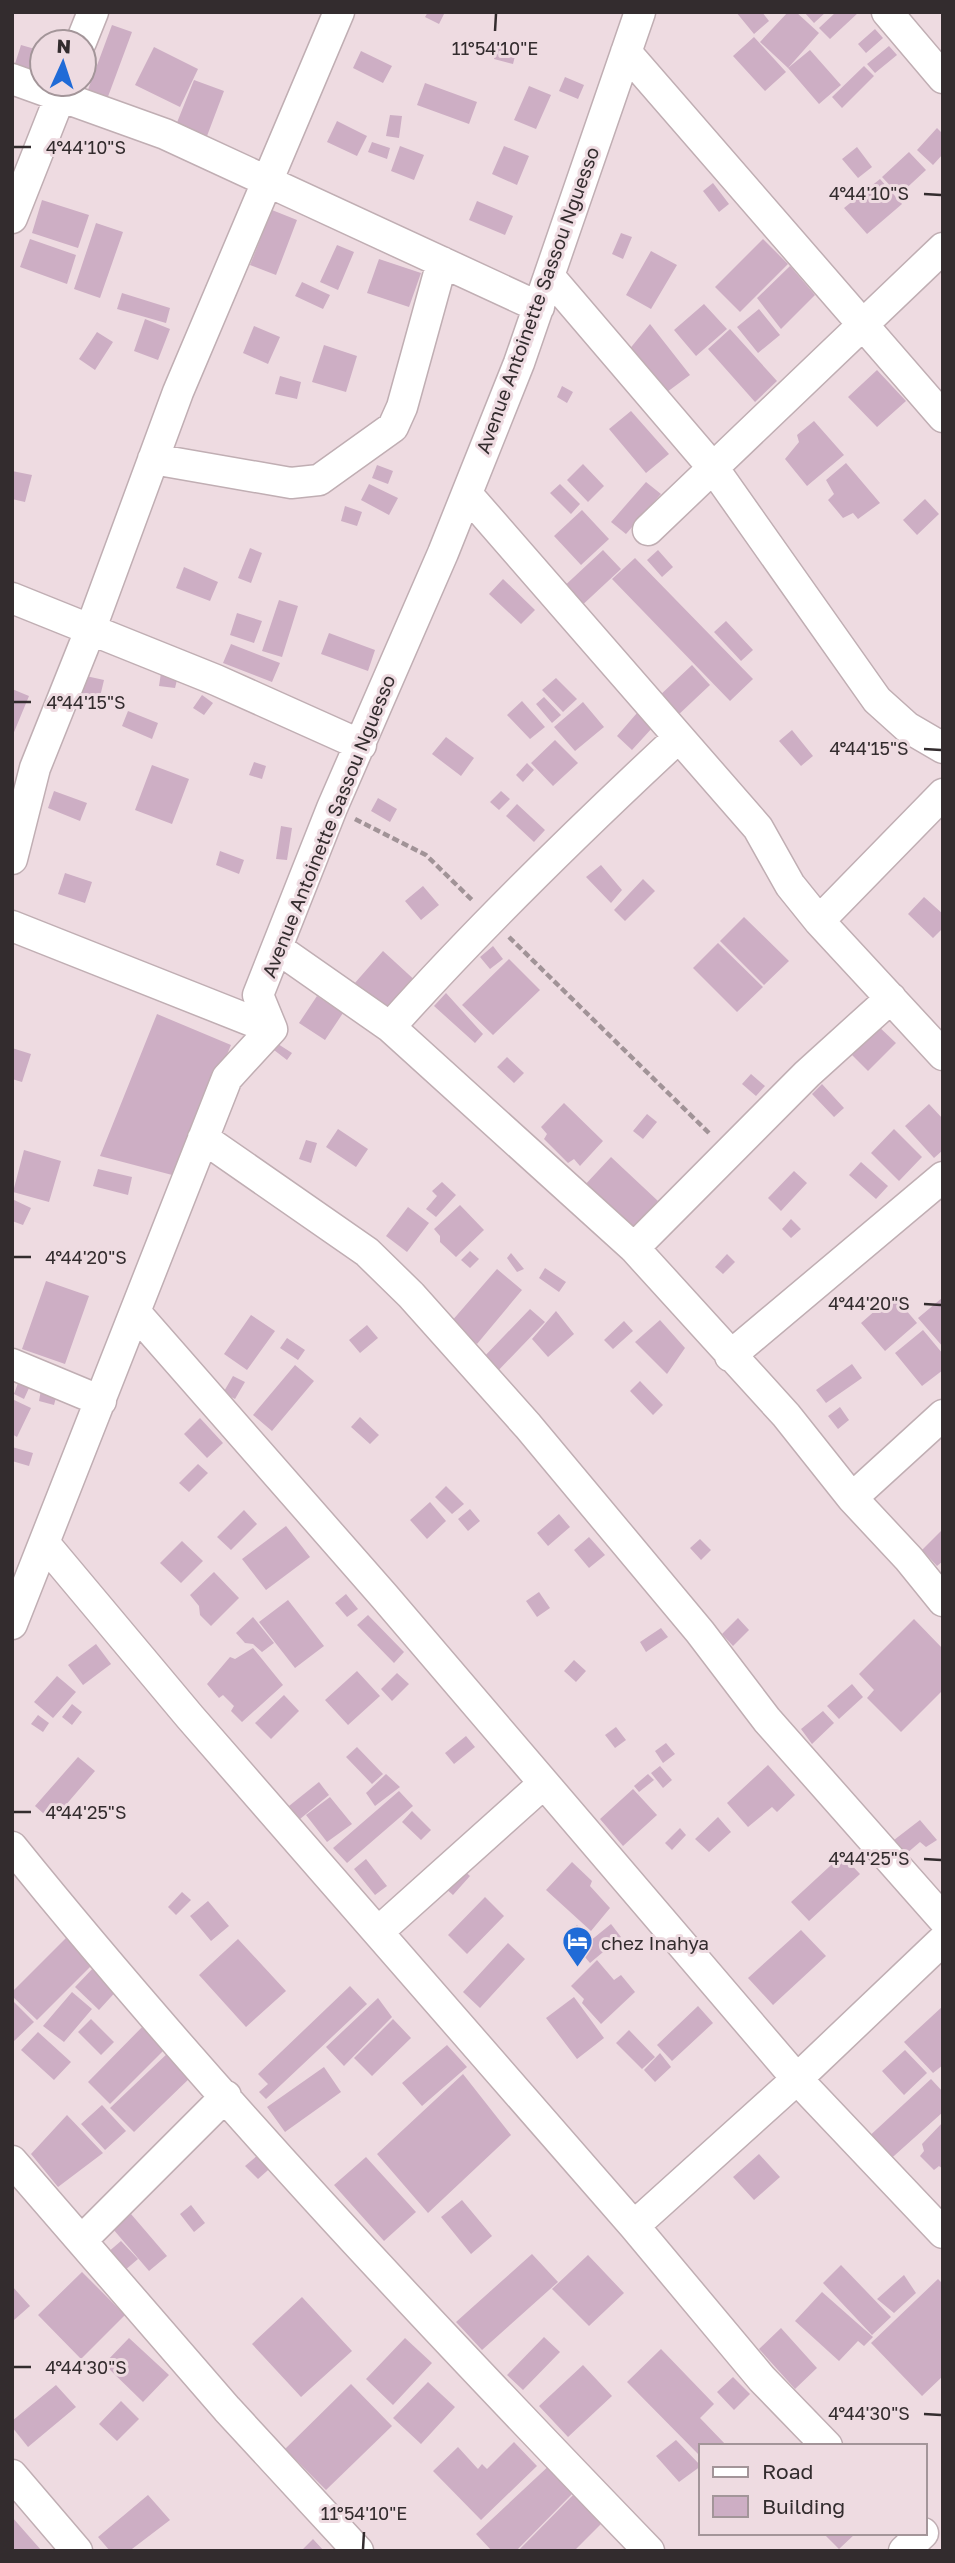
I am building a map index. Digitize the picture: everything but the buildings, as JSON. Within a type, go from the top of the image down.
[{"type":"street","points":[[12,859],[35,768],[91,628],[178,392],[339,12]]},
{"type":"street","name":"Avenue Antoinette Sassou Nguesso","points":[[272,1029],[258,995],[332,808],[467,494],[539,307],[640,12]]},
{"type":"street","points":[[887,12],[943,78]]},
{"type":"street","points":[[626,52],[943,417]]},
{"type":"street","points":[[12,218],[59,98]]},
{"type":"street","points":[[79,98],[269,181],[539,307]]},
{"type":"street","points":[[648,530],[943,248]]},
{"type":"street","points":[[153,460],[291,483],[319,480],[342,466],[393,426],[402,407],[442,262]]},
{"type":"street","points":[[549,276],[714,468],[877,700],[907,727],[943,748]]},
{"type":"street","points":[[467,494],[758,828],[790,885],[819,921],[943,1055]]},
{"type":"street","points":[[12,598],[91,628],[361,744]]},
{"type":"street","points":[[390,1027],[491,919],[678,738]]},
{"type":"street","points":[[819,921],[943,794]]},
{"type":"street","points":[[12,926],[272,1029],[227,1078],[12,1624]]},
{"type":"street","points":[[277,948],[390,1027],[634,1248],[786,1415],[852,1498],[909,1559],[943,1601]]},
{"type":"street","points":[[634,1248],[807,1074],[891,998]]},
{"type":"street","points":[[203,1138],[367,1252],[411,1295],[528,1426],[700,1632],[767,1720],[943,1919]]},
{"type":"street","points":[[730,1356],[943,1177]]},
{"type":"street","points":[[135,1312],[797,2079],[943,2233]]},
{"type":"street","points":[[12,1364],[101,1401]]},
{"type":"street","points":[[852,1498],[943,1415]]},
{"type":"street","points":[[45,1544],[634,2226],[762,2379],[825,2444]]},
{"type":"street","points":[[378,1932],[543,1784]]},
{"type":"street","points":[[12,1847],[90,1944],[422,2316],[649,2551]]},
{"type":"street","points":[[634,2226],[797,2079],[943,1940]]},
{"type":"street","points":[[82,2240],[226,2096]]},
{"type":"street","points":[[12,2161],[227,2409],[358,2551]]},
{"type":"street","points":[[12,2475],[77,2551]]},
{"type":"street","points":[[927,2528],[943,2514]]},
{"type":"path","points":[[332,808],[426,855],[728,1152]]},
{"type":"place","name":"chez Inahya","points":[[578,1969]]}]
